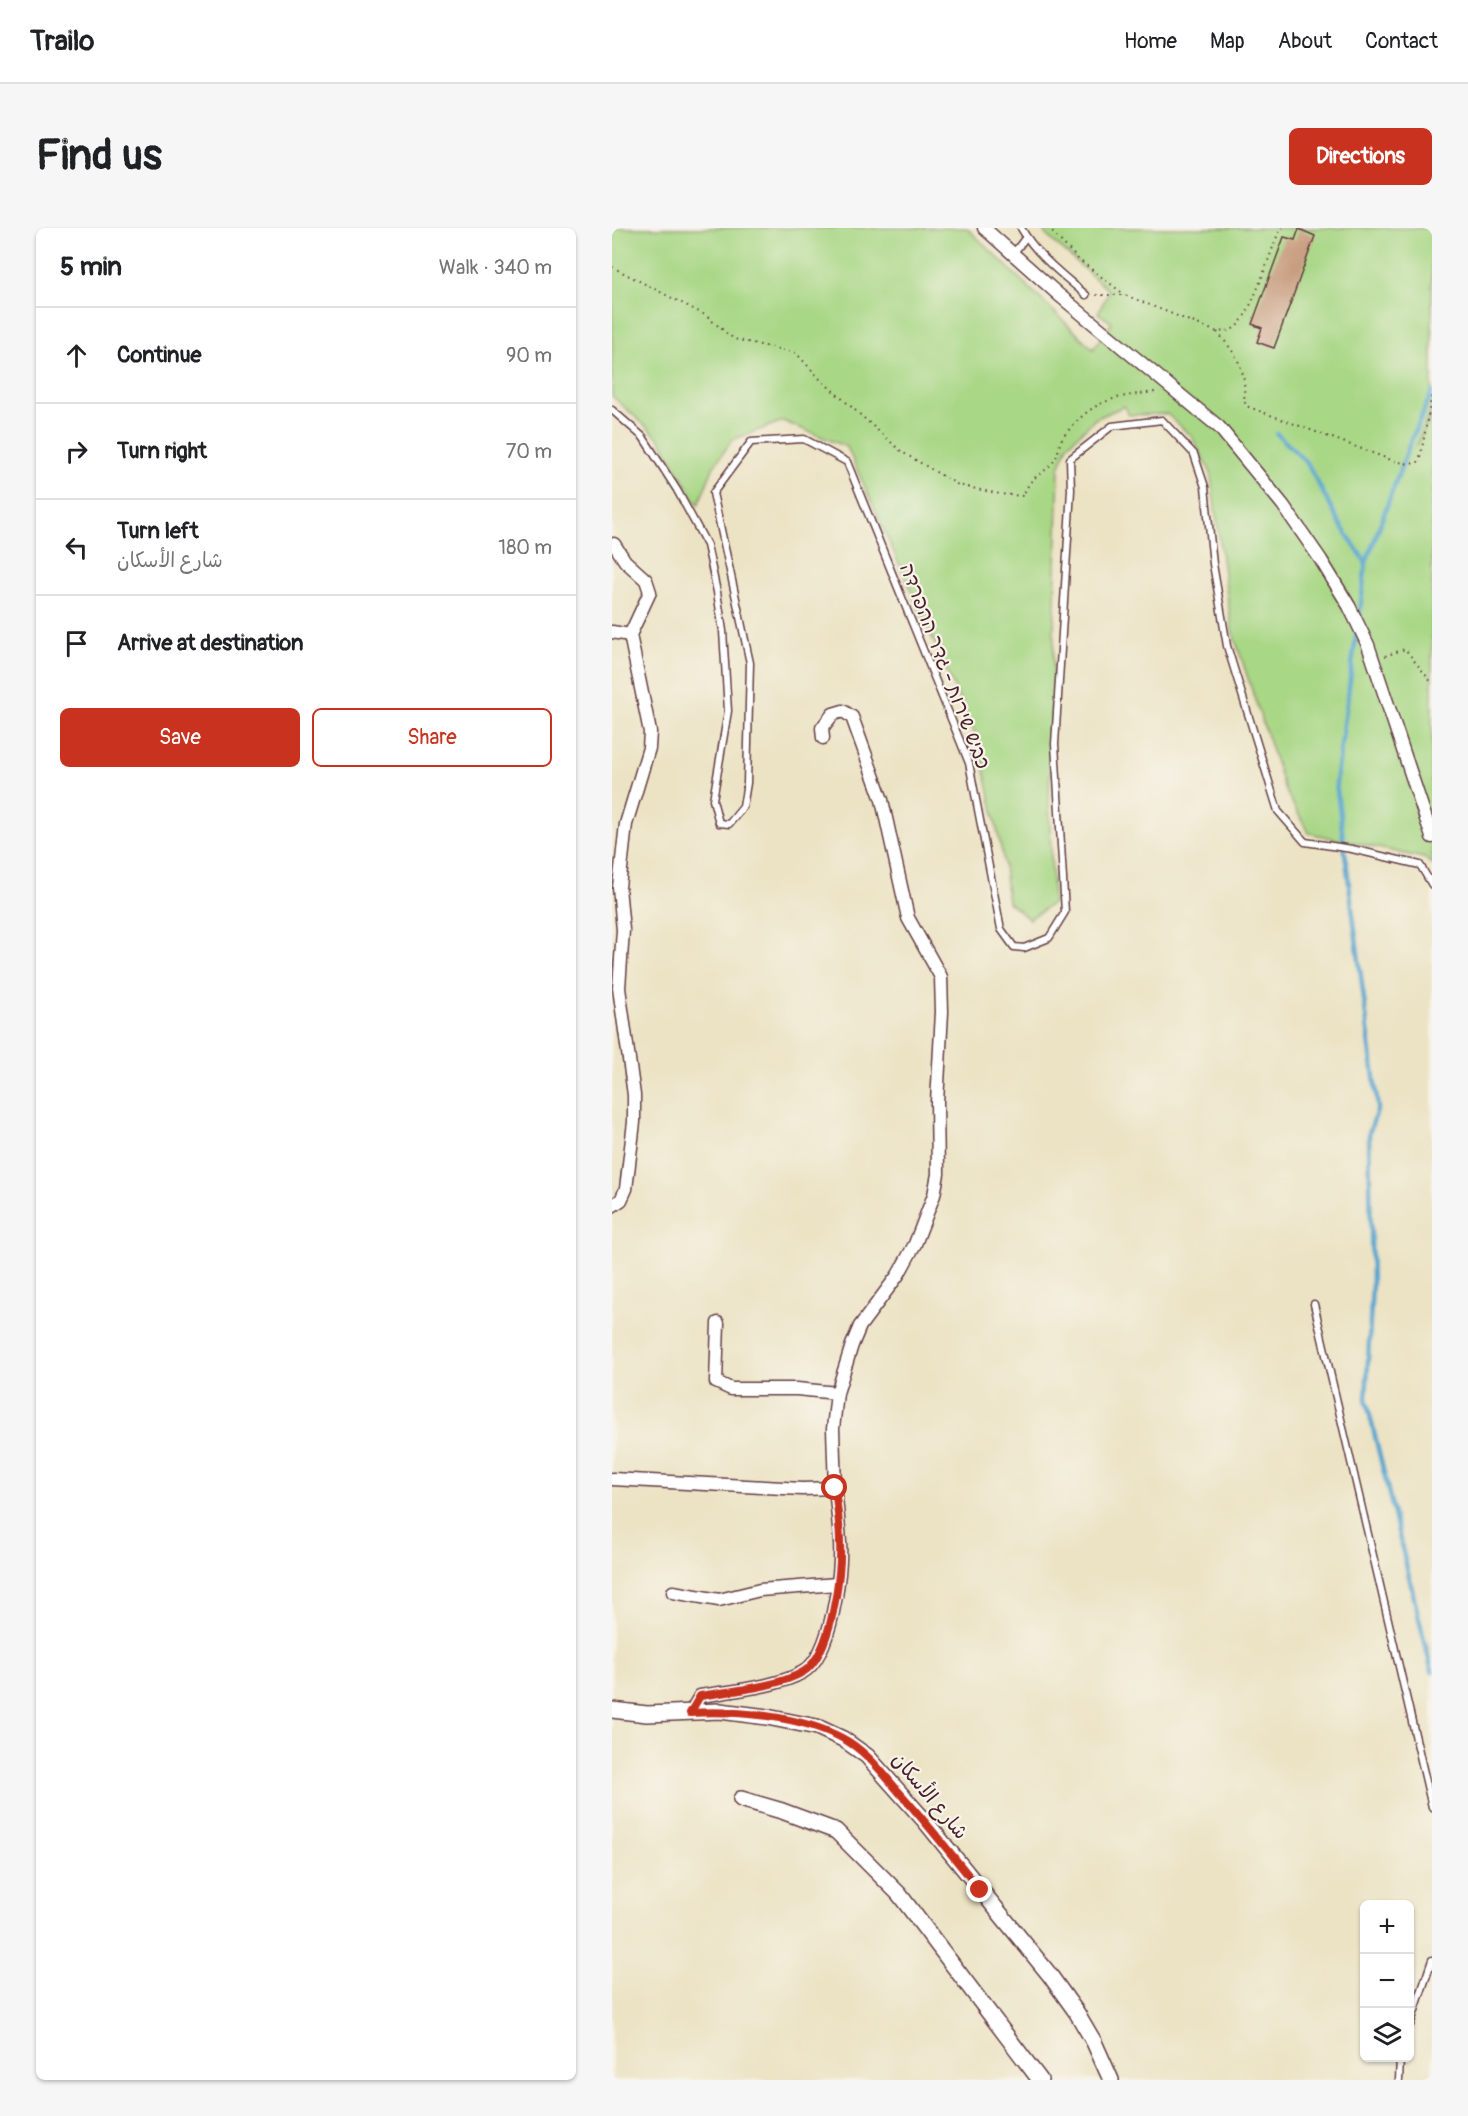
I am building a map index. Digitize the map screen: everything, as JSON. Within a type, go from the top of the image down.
[{"type":"street","points":[[984,228],[1068,303],[1219,427],[1283,505],[1349,606],[1374,660],[1432,837]]},
{"type":"street","points":[[612,1206],[621,1200],[626,1190],[634,1122],[634,1095],[618,988],[622,939],[619,887],[626,824],[649,748],[650,732],[630,635],[650,592],[646,580],[625,561],[614,544]]},
{"type":"street","points":[[612,632],[630,635]]},
{"type":"street","points":[[690,1713],[700,1696],[789,1679],[810,1668],[823,1649],[837,1584],[841,1546],[835,1488],[833,1429],[837,1393],[860,1326],[898,1275],[915,1244],[933,1195],[938,1174],[937,1102],[942,1012],[941,977],[908,918],[882,800],[852,717],[843,711],[833,714],[822,728],[823,738]]},
{"type":"street","points":[[718,1323],[716,1382],[731,1389],[797,1389],[837,1393]]},
{"type":"street","points":[[612,1479],[802,1489],[835,1488]]},
{"type":"street","points":[[673,1592],[719,1599],[760,1590],[837,1584]]},
{"type":"street","name":"شارع الأسكان","points":[[612,1710],[647,1714],[720,1711],[817,1727],[843,1738],[867,1756],[925,1821],[1049,1974],[1077,2013],[1112,2080]]},
{"type":"street","points":[[741,1799],[836,1831],[899,1894],[1040,2080]]},
{"type":"lane","points":[[1021,228],[1042,257],[1086,295]]},
{"type":"lane","points":[[1012,254],[1026,237]]},
{"type":"lane","name":"כביש שירות - גדר ההפרדה","points":[[612,410],[643,437],[677,490],[707,545],[723,631],[728,711],[713,800],[719,823],[729,824],[743,807],[747,783],[750,663],[713,493],[751,442],[804,439],[847,462],[969,763],[1001,929],[1014,947],[1024,948],[1049,938],[1065,912],[1055,744],[1070,501],[1070,459],[1112,426],[1162,420],[1194,454],[1205,487],[1213,564],[1227,646],[1278,811],[1305,842],[1352,849],[1420,865],[1432,885]]},
{"type":"lane","points":[[1314,1304],[1432,1807]]},
{"type":"lane","points":[[1414,2013],[1432,1960]]},
{"type":"lane","points":[[1399,2080],[1400,2062]]},
{"type":"path","points":[[1048,228],[1078,259],[1125,295],[1217,332],[1228,331],[1237,326],[1246,313],[1278,234],[1283,228]]},
{"type":"path","points":[[612,267],[705,315],[734,339],[796,353],[820,379],[902,452],[958,485],[1000,494],[1023,496],[1029,482],[1054,461],[1061,439],[1092,407],[1117,396],[1173,389]]},
{"type":"path","points":[[1086,295],[1125,295]]},
{"type":"path","points":[[1217,332],[1238,358],[1245,384],[1246,406],[1394,461],[1410,464],[1418,462],[1432,394]]},
{"type":"path","points":[[1374,660],[1405,649],[1432,683]]},
{"type":"green space","points":[[612,228],[967,228],[1093,349],[1112,323],[1098,313],[1109,291],[1046,235],[1042,228],[1432,228],[1432,408],[1416,447],[1432,414],[1432,864],[1424,858],[1309,833],[1285,790],[1232,630],[1210,471],[1192,437],[1167,414],[1129,415],[1124,406],[1095,419],[1068,445],[1059,468],[1049,801],[1053,903],[1029,919],[1008,902],[1003,857],[978,741],[847,447],[783,421],[732,440],[714,466],[698,505],[660,439],[612,396]]},
{"type":"building","points":[[1299,229],[1315,236],[1274,348],[1257,342],[1262,328],[1252,324],[1284,237],[1295,240]]},
{"type":"waterway","points":[[1366,563],[1410,443],[1432,392]]},
{"type":"waterway","points":[[1277,434],[1307,463],[1340,524],[1366,563],[1359,618]]},
{"type":"waterway","points":[[1357,629],[1336,783],[1378,1108],[1369,1133],[1372,1284],[1366,1399],[1432,1672]]},
{"type":"route","points":[[835,1488],[841,1546],[837,1584],[823,1649],[815,1663],[804,1672],[789,1679],[700,1696],[690,1713],[720,1711],[767,1717],[817,1727],[843,1738],[867,1756],[925,1821],[980,1890]]}]
